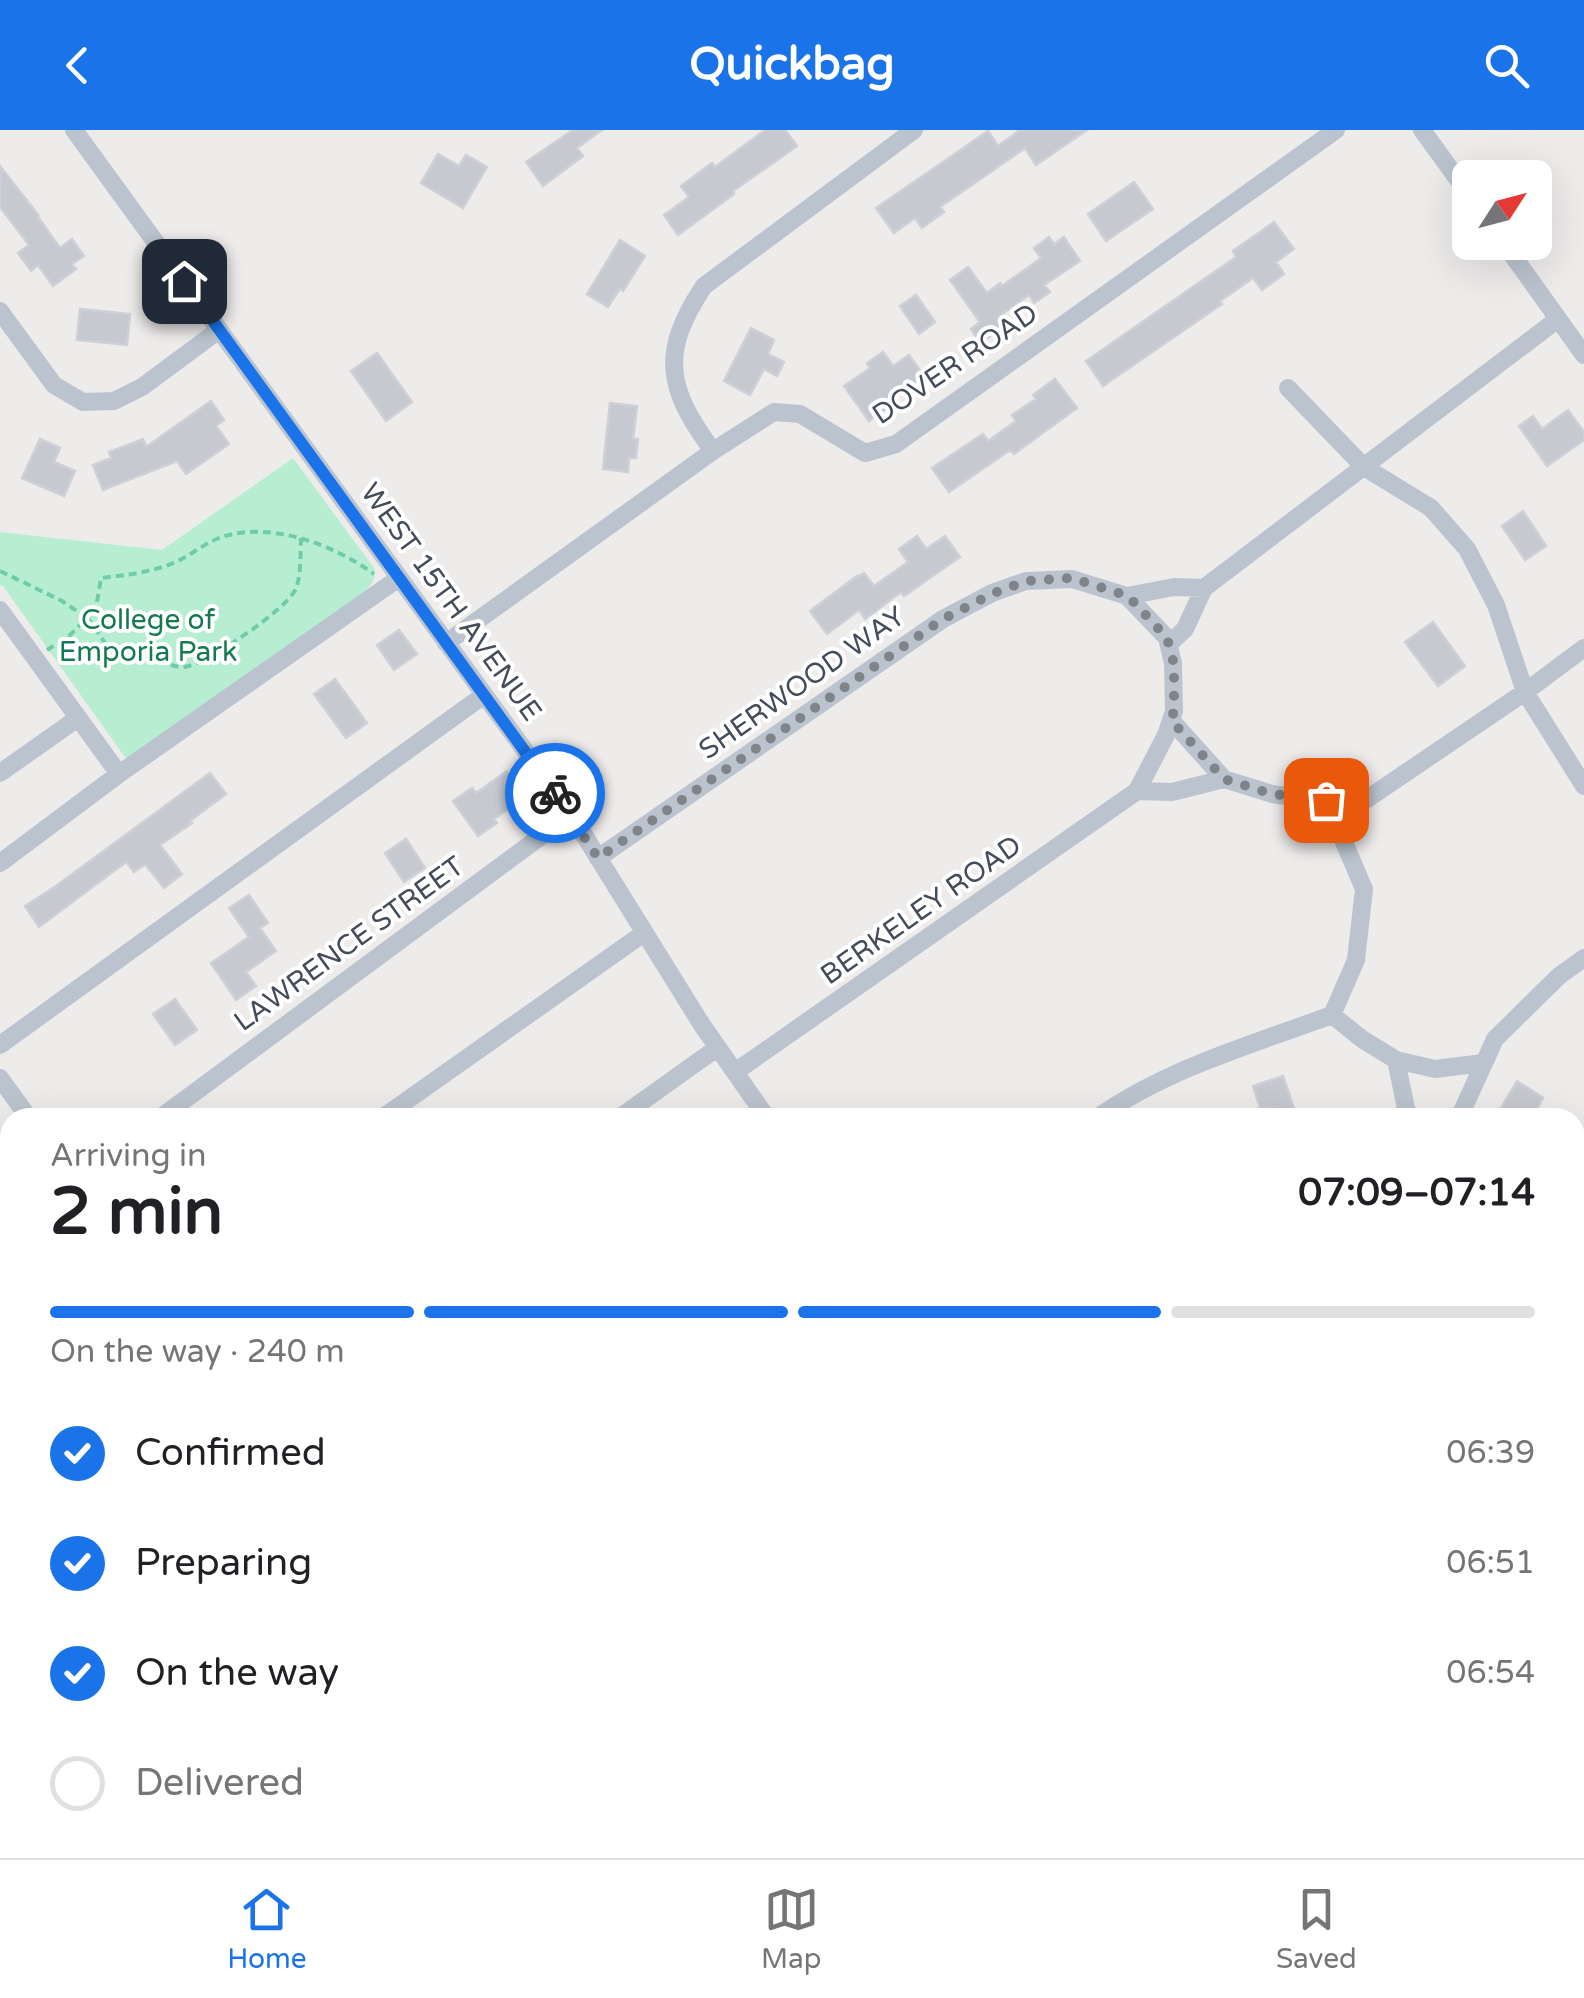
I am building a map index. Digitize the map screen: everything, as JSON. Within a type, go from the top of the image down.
[{"type":"street","name":"WEST 15TH AVENUE","points":[[74,130],[571,814],[717,1048],[760,1108]]},
{"type":"street","points":[[713,451],[692,420],[676,384],[674,350],[687,312],[704,286],[914,130]]},
{"type":"street","name":"DOVER ROAD","points":[[446,643],[713,451],[774,412],[800,414],[864,453],[896,444],[1336,130]]},
{"type":"street","points":[[1422,130],[1452,171]]},
{"type":"street","points":[[1516,260],[1584,355]]},
{"type":"street","points":[[0,311],[54,385],[83,402],[114,401],[142,387],[219,330]]},
{"type":"street","points":[[1224,779],[1172,792],[1137,791],[1174,711],[1174,664],[1169,644],[1184,629],[1204,588],[1558,319]]},
{"type":"street","points":[[1288,388],[1364,468],[1431,508],[1467,549],[1496,605],[1526,692],[1584,786]]},
{"type":"street","points":[[0,862],[398,578]]},
{"type":"street","name":"SHERWOOD WAY","points":[[598,858],[943,619],[1026,581],[1072,578],[1128,596],[1169,644]]},
{"type":"street","points":[[1128,596],[1174,587],[1204,588]]},
{"type":"street","points":[[0,610],[119,774]]},
{"type":"street","points":[[1171,720],[1224,779],[1272,794],[1351,805],[1526,692],[1584,648]]},
{"type":"street","points":[[0,1044],[484,696]]},
{"type":"street","points":[[0,773],[78,718]]},
{"type":"street","name":"BERKELEY ROAD","points":[[735,1072],[1137,791]]},
{"type":"street","points":[[1111,1108],[1126,1097],[1210,1060],[1332,1015],[1356,960],[1364,889],[1326,800]]},
{"type":"street","name":"LAWRENCE STREET","points":[[174,1108],[571,814]]},
{"type":"street","points":[[396,1108],[644,933]]},
{"type":"street","points":[[1462,1108],[1496,1039],[1558,976],[1584,958]]},
{"type":"street","points":[[1332,1015],[1396,1060],[1436,1069],[1483,1062]]},
{"type":"street","points":[[632,1108],[717,1048]]},
{"type":"street","points":[[1396,1060],[1406,1108]]},
{"type":"street","points":[[0,1078],[21,1108]]},
{"type":"path","points":[[36,659],[87,618],[98,602],[101,578],[138,574],[176,562],[217,539],[242,532],[312,540],[353,558],[374,574]]},
{"type":"path","points":[[0,571],[62,601],[87,618],[118,656],[156,660],[175,668],[209,658],[284,604],[297,588],[301,538]]},
{"type":"green space","name":"College of Emporia Park","points":[[293,458],[374,568],[372,582],[362,594],[127,760],[0,585],[0,532],[162,550]]},
{"type":"building","points":[[573,130],[602,130],[577,148],[583,156],[543,186],[526,162]]},
{"type":"building","points":[[765,130],[785,130],[797,146],[678,235],[664,215],[689,197],[681,186],[712,163],[715,167]]},
{"type":"building","points":[[1020,130],[1087,130],[1036,165],[1025,148],[940,207],[944,212],[922,228],[915,218],[894,233],[876,208],[988,131],[998,146]]},
{"type":"building","points":[[438,154],[459,166],[466,155],[487,167],[463,208],[421,183]]},
{"type":"building","points":[[0,166],[60,248],[72,239],[84,256],[72,264],[76,269],[53,286],[38,265],[31,271],[18,253],[29,245],[0,207]]},
{"type":"building","points":[[1134,182],[1153,209],[1106,241],[1088,214]]},
{"type":"building","points":[[1274,222],[1294,249],[1276,262],[1284,274],[1262,290],[1253,278],[1103,386],[1086,361],[1236,257],[1233,251]]},
{"type":"building","points":[[1049,237],[1054,244],[1064,237],[1080,261],[1044,285],[1050,292],[1034,303],[1029,295],[1002,314],[1009,323],[980,343],[971,329],[980,322],[950,280],[968,267],[987,293],[1041,258],[1034,248]]},
{"type":"building","points":[[620,240],[645,256],[608,307],[587,294]]},
{"type":"building","points":[[916,295],[935,322],[919,334],[900,306]]},
{"type":"building","points":[[80,309],[130,314],[127,345],[77,340]]},
{"type":"building","points":[[751,328],[774,340],[768,354],[784,362],[777,376],[764,369],[750,395],[724,381]]},
{"type":"building","points":[[883,352],[893,366],[909,355],[924,376],[881,406],[884,410],[869,421],[844,386],[870,368],[867,363]]},
{"type":"building","points":[[377,353],[412,402],[386,421],[351,371]]},
{"type":"building","points":[[1055,379],[1077,408],[1014,454],[1010,450],[949,492],[932,468],[983,434],[988,441],[1016,421],[1012,415],[1036,399],[1033,395]]},
{"type":"building","points":[[211,401],[224,420],[216,426],[229,444],[186,474],[177,461],[103,490],[93,465],[111,458],[109,452],[143,439],[146,447]]},
{"type":"building","points":[[610,403],[637,406],[633,439],[638,439],[636,458],[629,458],[628,472],[603,469]]},
{"type":"building","points":[[1568,410],[1584,432],[1584,440],[1547,466],[1519,426],[1533,416],[1542,429]]},
{"type":"building","points":[[40,439],[60,448],[54,462],[75,471],[64,496],[22,478]]},
{"type":"building","points":[[1523,511],[1546,546],[1525,560],[1502,526]]},
{"type":"building","points":[[917,536],[926,549],[945,536],[960,557],[865,619],[859,610],[827,634],[810,611],[864,573],[874,586],[908,562],[899,549]]},
{"type":"building","points":[[1433,622],[1465,666],[1438,686],[1405,642]]},
{"type":"building","points":[[399,630],[417,654],[394,670],[377,645]]},
{"type":"building","points":[[335,679],[367,723],[346,738],[314,694]]},
{"type":"building","points":[[507,771],[526,797],[494,819],[497,823],[478,836],[453,801],[472,788],[476,793]]},
{"type":"building","points":[[210,773],[226,794],[160,845],[182,874],[164,888],[145,864],[134,872],[126,862],[39,927],[25,906]]},
{"type":"building","points":[[406,839],[425,868],[404,882],[385,853]]},
{"type":"building","points":[[249,895],[268,923],[260,928],[276,951],[246,972],[256,986],[236,1000],[211,963],[249,937],[229,908]]},
{"type":"building","points":[[175,999],[197,1030],[175,1045],[153,1014]]},
{"type":"building","points":[[1283,1076],[1294,1108],[1260,1108],[1253,1086]]},
{"type":"building","points":[[1517,1081],[1543,1098],[1538,1108],[1501,1108]]},
{"type":"way so far","points":[[555,793],[598,858],[943,619],[1026,581],[1072,578],[1128,596],[1167,638],[1174,664],[1171,720],[1224,779],[1272,794],[1326,800]]},
{"type":"route","points":[[184,281],[555,793]]}]
